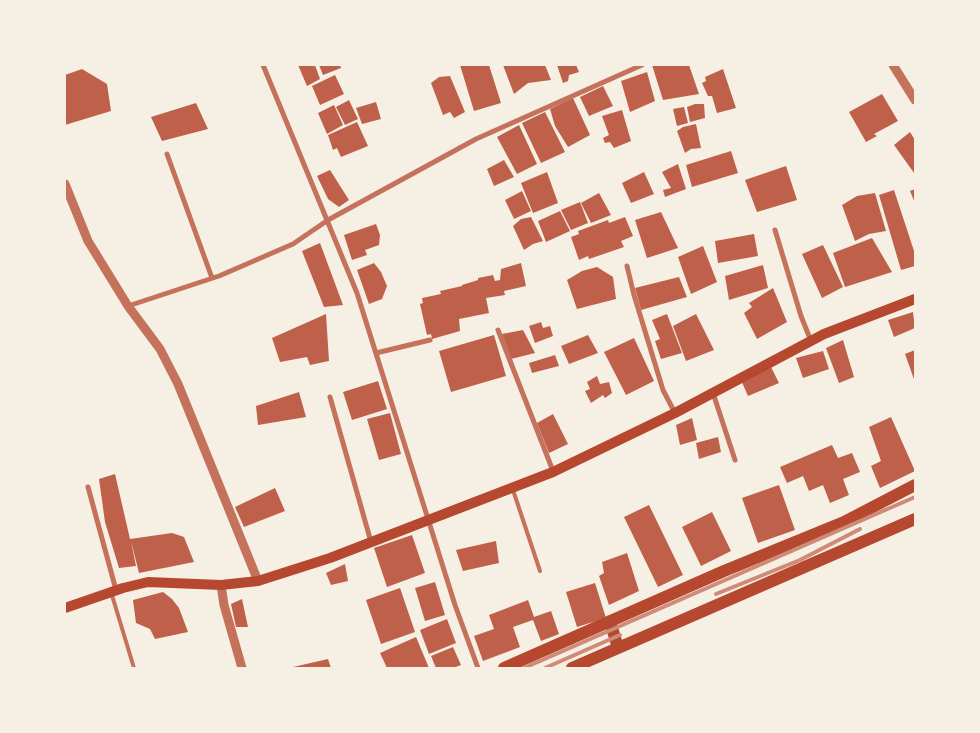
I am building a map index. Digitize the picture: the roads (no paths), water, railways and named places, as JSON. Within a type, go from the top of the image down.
[{"type":"main road","points":[[65,608],[114,591],[148,582],[221,585],[258,581],[330,558],[553,472],[675,413],[811,341],[915,299]]},
{"type":"main road","points":[[504,668],[724,571],[844,522],[915,485]]},
{"type":"main road","points":[[572,668],[915,519]]},
{"type":"main road","points":[[610,621],[618,648]]},
{"type":"street","points":[[263,65],[357,293],[430,520],[455,605],[478,668]]},
{"type":"street","points":[[128,306],[212,278],[293,244],[328,220],[476,139],[642,65]]},
{"type":"street","points":[[893,65],[915,100]]},
{"type":"street","points":[[167,154],[212,278]]},
{"type":"street","points":[[65,184],[88,241],[128,306],[160,349],[178,384],[258,581]]},
{"type":"street","points":[[775,230],[800,316],[811,341]]},
{"type":"street","points":[[627,266],[634,296],[663,390],[675,413]]},
{"type":"street","points":[[498,330],[553,472]]},
{"type":"street","points":[[376,353],[430,340]]},
{"type":"street","points":[[713,393],[735,460]]},
{"type":"street","points":[[330,397],[371,542]]},
{"type":"street","points":[[88,487],[114,591]]},
{"type":"street","points":[[221,585],[224,605],[242,668]]},
{"type":"lane","points":[[512,488],[540,571]]},
{"type":"lane","points":[[114,591],[134,668]]},
{"type":"railway","points":[[524,668],[915,497]]},
{"type":"railway","points":[[716,594],[800,560],[860,529]]},
{"type":"railway","points":[[545,668],[620,635]]}]
